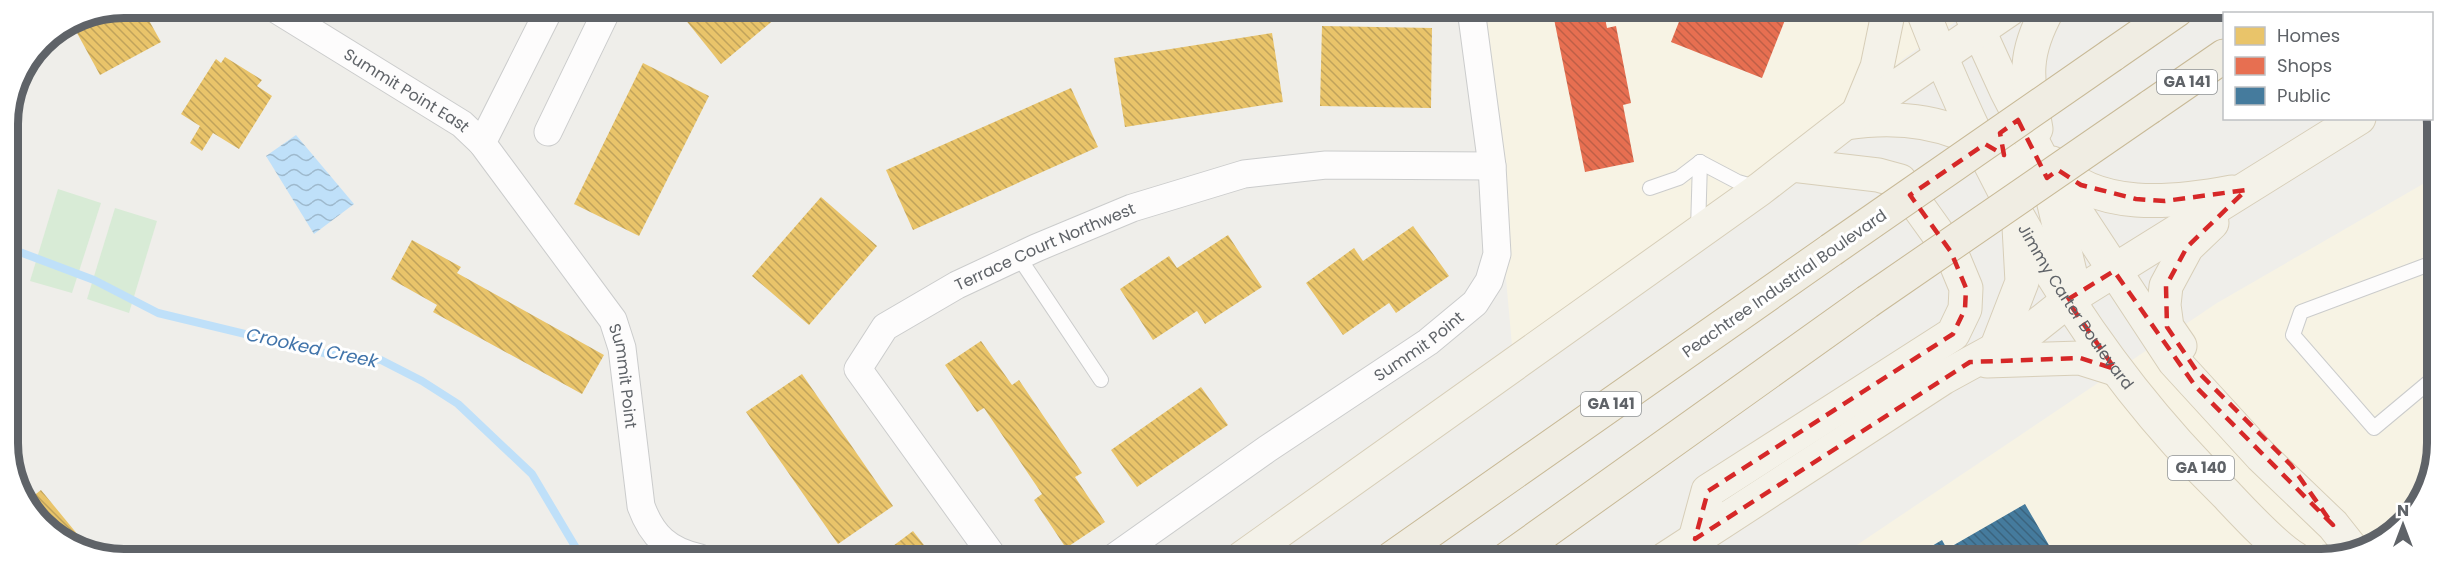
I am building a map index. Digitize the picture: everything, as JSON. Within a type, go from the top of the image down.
[{"type":"highway","name":"Peachtree Industrial Boulevard","points":[[1405,549],[2164,18]]},
{"type":"highway","name":"GA 141","points":[[1522,549],[1867,302],[2223,57]]},
{"type":"main road","points":[[1851,118],[1877,67],[1887,18]]},
{"type":"main road","points":[[1931,18],[1961,36],[2037,148],[2062,201],[2071,297]]},
{"type":"main road","points":[[1255,549],[1760,189],[1961,36],[1994,18]]},
{"type":"main road","points":[[2037,148],[2028,58],[2035,33],[2043,18]]},
{"type":"main road","points":[[1961,36],[1990,87],[2037,148],[2060,172],[2080,185],[2107,195],[2165,201],[2246,190]]},
{"type":"main road","points":[[1961,36],[1991,147],[2018,219],[2022,255],[2022,282],[1983,356]]},
{"type":"main road","points":[[1990,87],[1991,147]]},
{"type":"main road","points":[[1851,118],[1903,120],[1942,126],[1991,147],[2062,201]]},
{"type":"main road","points":[[1680,549],[1983,356],[2011,346],[2071,297],[2356,120]]},
{"type":"main road","points":[[1695,539],[1708,491],[1953,334],[1965,309],[1966,288],[1951,252],[1900,181],[1860,172],[1792,165]]},
{"type":"main road","points":[[2246,190],[2187,247],[2166,286],[2164,304],[2167,327],[2196,370],[2292,465],[2343,537]]},
{"type":"main road","name":"GA 140","points":[[2062,201],[2114,271],[2175,361],[2196,387],[2261,456],[2343,537]]},
{"type":"main road","name":"Jimmy Carter Boulevard","points":[[2018,219],[2071,297],[2087,331],[2115,369],[2211,480],[2285,549]]},
{"type":"main road","points":[[1983,356],[2080,358],[2115,369]]},
{"type":"street","name":"Summit Point East","points":[[290,18],[462,124],[482,143],[519,195]]},
{"type":"street","points":[[482,143],[545,18]]},
{"type":"street","points":[[548,132],[603,18]]},
{"type":"street","name":"Summit Point","points":[[1126,549],[1267,449],[1428,342],[1475,303],[1489,281],[1497,254],[1492,165],[1472,18]]},
{"type":"street","name":"Terrace Court Northwest","points":[[987,549],[858,369],[885,327],[957,285],[1018,256],[1132,208],[1244,174],[1326,165],[1492,165]]},
{"type":"street","name":"Summit Point","points":[[519,195],[613,320],[622,348],[641,506],[649,527],[666,545],[676,549]]},
{"type":"lane","points":[[1650,188],[1679,178],[1700,162]]},
{"type":"lane","points":[[1700,162],[1738,182],[1760,189]]},
{"type":"lane","points":[[1698,232],[1700,162]]},
{"type":"lane","points":[[1018,256],[1101,380]]},
{"type":"lane","points":[[2427,265],[2301,312],[2293,335],[2374,428],[2427,384]]},
{"type":"highlighted area","points":[[2018,120],[2047,178],[2058,170],[2081,185],[2136,199],[2165,201],[2246,190],[2187,247],[2166,286],[2167,327],[2196,370],[2291,465],[2333,525],[2196,387],[2114,271],[2067,300],[2115,369],[2080,358],[1970,362],[1695,539],[1708,491],[1953,334],[1965,309],[1966,288],[1951,252],[1910,195],[1985,144],[2004,155],[2000,133]]},
{"type":"shaded area","points":[[1483,18],[1960,18],[1903,59],[1783,166],[1513,357]]},
{"type":"shaded area","points":[[2427,182],[2427,443],[2425,464],[2414,495],[2373,495],[2373,535],[2342,547],[2328,549],[1851,549],[2217,303]]},
{"type":"green space","points":[[58,189],[101,203],[72,293],[30,281]]},
{"type":"green space","points":[[115,208],[157,221],[129,313],[87,299]]},
{"type":"water","points":[[296,135],[354,204],[314,234],[266,156]]},
{"type":"building: Homes","points":[[148,18],[161,42],[100,75],[75,30],[103,20]]},
{"type":"building: Homes","points":[[684,18],[776,18],[721,64]]},
{"type":"building: Homes","points":[[1322,26],[1432,28],[1431,108],[1320,106]]},
{"type":"building: Homes","points":[[1272,33],[1283,102],[1125,127],[1114,58]]},
{"type":"building: Homes","points":[[225,57],[262,80],[257,86],[272,96],[239,149],[213,133],[202,151],[190,143],[200,126],[181,114],[216,59],[221,63]]},
{"type":"building: Homes","points":[[643,63],[709,96],[639,236],[574,204]]},
{"type":"building: Homes","points":[[1071,88],[1098,147],[913,230],[886,170]]},
{"type":"building: Homes","points":[[821,197],[877,246],[809,325],[752,276]]},
{"type":"building: Homes","points":[[1413,226],[1449,276],[1396,313],[1389,303],[1343,335],[1306,283],[1354,248],[1363,261]]},
{"type":"building: Homes","points":[[1228,235],[1262,287],[1205,324],[1197,311],[1153,340],[1120,289],[1169,256],[1177,268]]},
{"type":"building: Homes","points":[[412,240],[461,267],[457,273],[604,355],[582,394],[433,312],[437,305],[391,279]]},
{"type":"building: Homes","points":[[981,341],[1012,385],[1019,380],[1082,473],[1075,477],[1105,522],[1066,548],[1034,500],[1042,494],[984,408],[977,412],[945,365]]},
{"type":"building: Homes","points":[[802,374],[893,506],[838,544],[746,412]]},
{"type":"building: Homes","points":[[1201,387],[1228,425],[1137,487],[1111,450]]},
{"type":"building: Homes","points":[[41,490],[82,540],[71,535],[49,518],[33,496]]},
{"type":"building: Homes","points":[[913,531],[927,549],[889,549]]},
{"type":"building: Shops","points":[[1554,18],[1605,18],[1607,28],[1616,26],[1631,103],[1623,105],[1634,162],[1585,172]]},
{"type":"building: Shops","points":[[1680,18],[1780,18],[1785,20],[1762,78],[1671,42]]},
{"type":"building: Public","points":[[2025,504],[2051,549],[1947,549]]},
{"type":"building: Public","points":[[1942,540],[1947,549],[1927,549]]},
{"type":"waterway","name":"Crooked Creek","points":[[18,251],[94,280],[158,313],[328,354],[381,360],[422,381],[458,404],[532,474],[577,549]]}]
